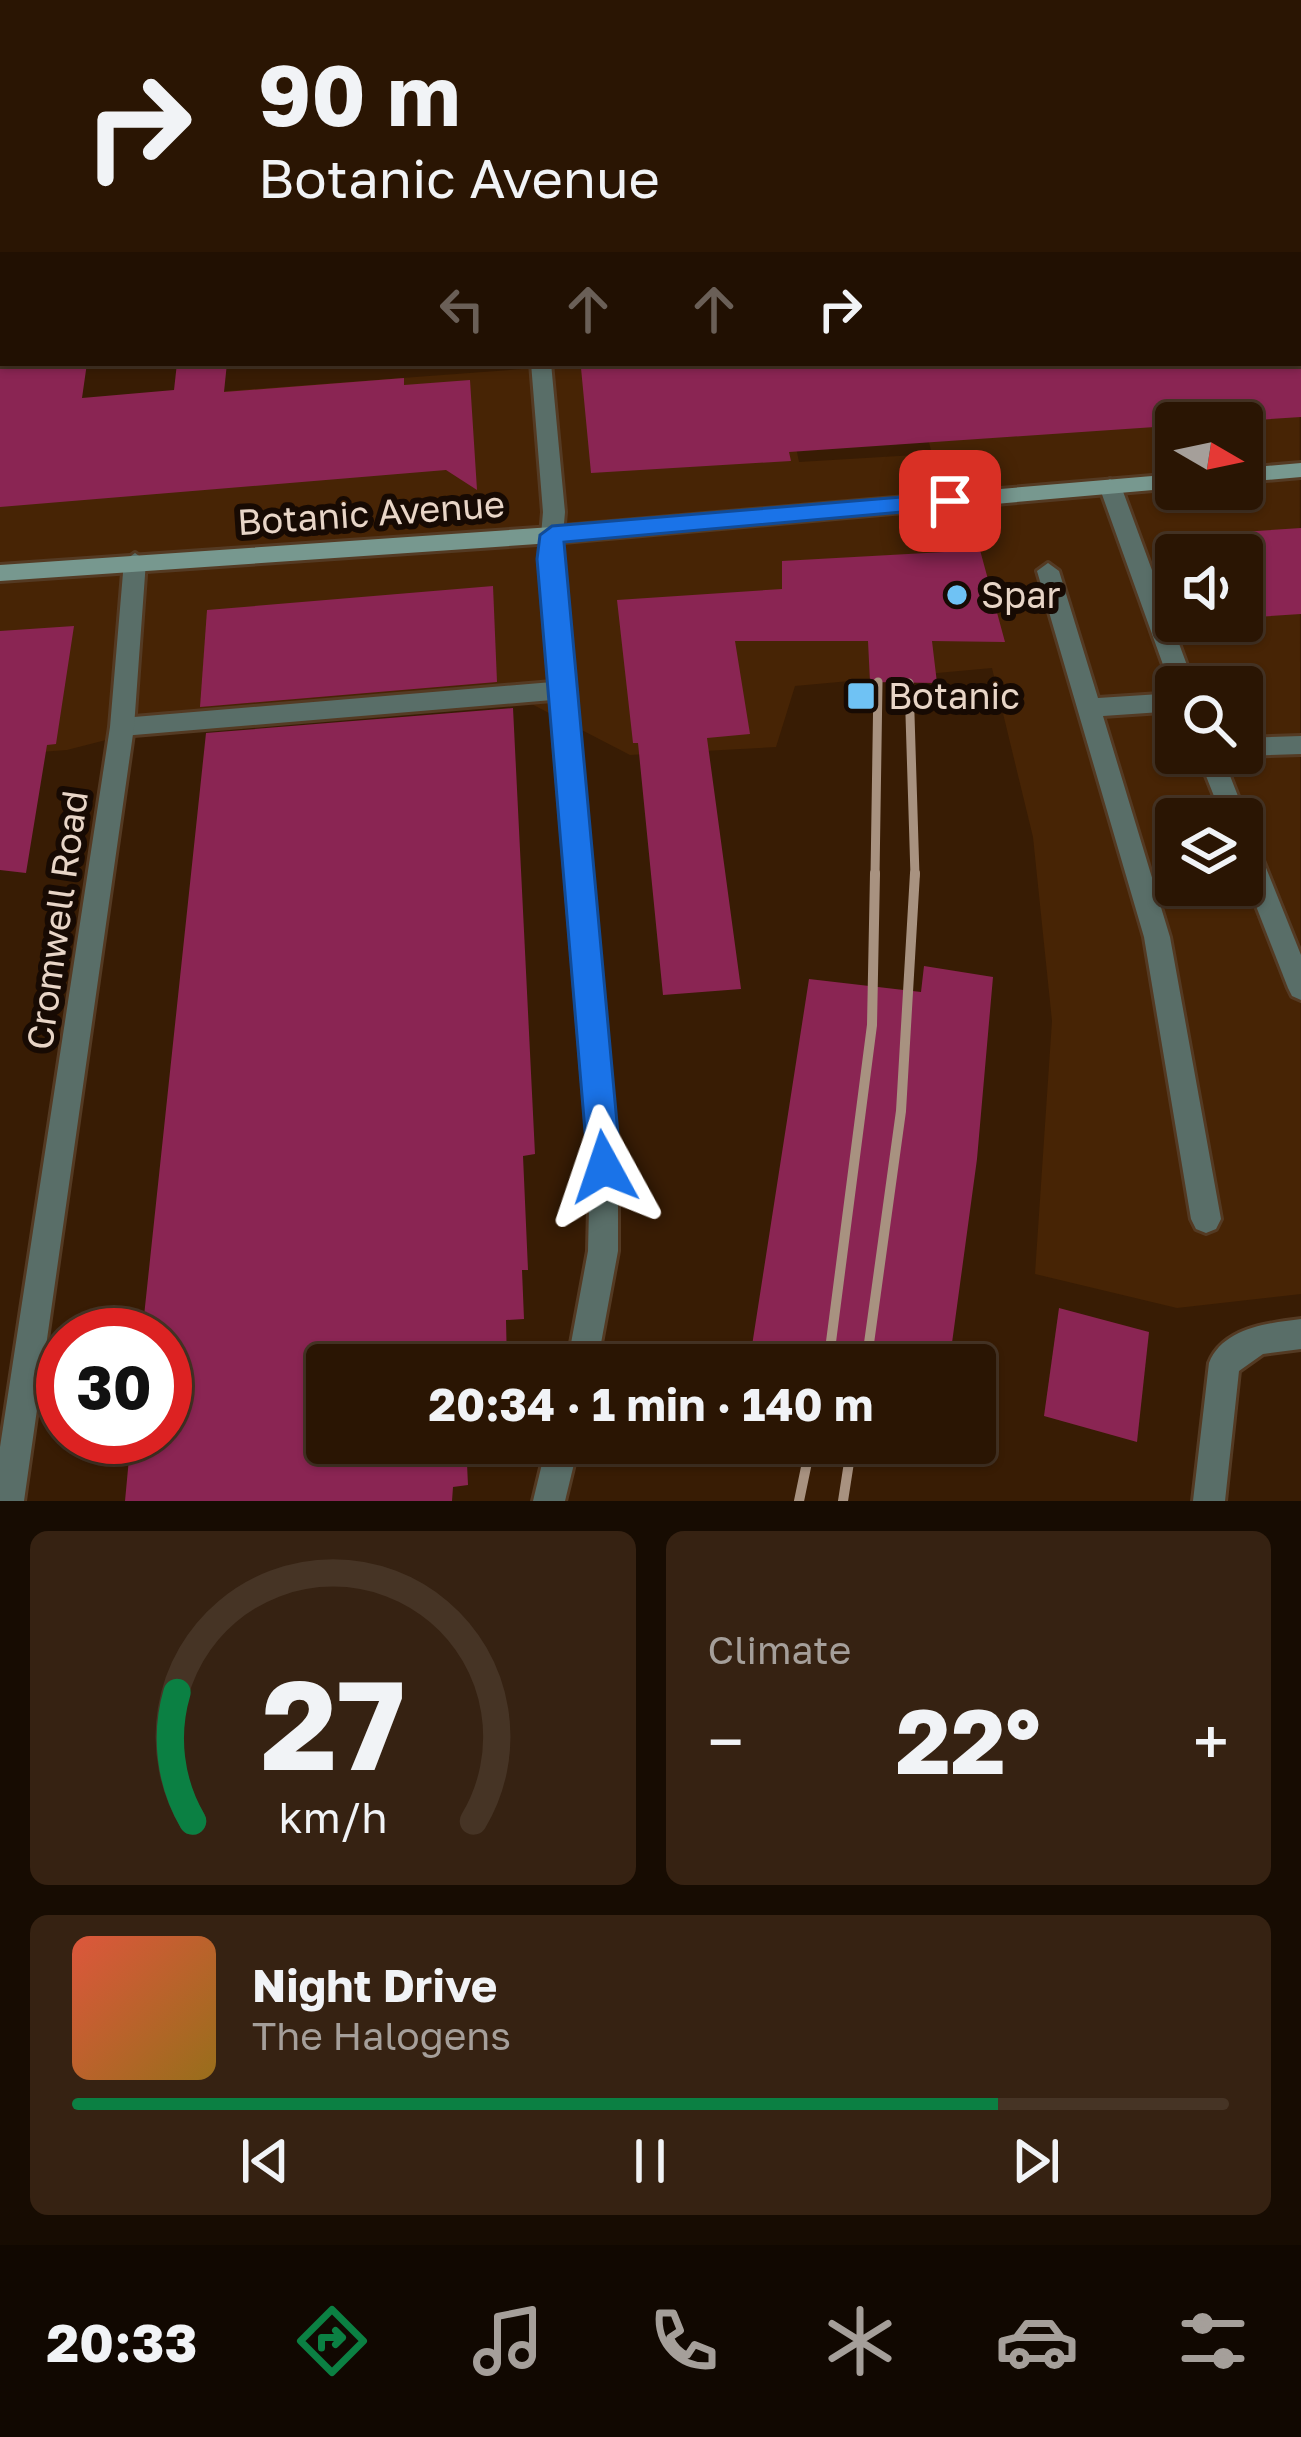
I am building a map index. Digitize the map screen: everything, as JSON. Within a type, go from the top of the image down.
[{"type":"street","points":[[542,366],[550,559],[604,1167],[603,1251],[586,1344]]},
{"type":"street","points":[[1263,473],[1301,470]]},
{"type":"street","name":"Botanic Avenue","points":[[0,573],[552,535],[1155,483]]},
{"type":"street","points":[[1110,486],[1175,666]]},
{"type":"street","name":"Cromwell Road","points":[[8,1501],[122,727],[136,562]]},
{"type":"street","points":[[1048,571],[1157,937],[1206,1219]]},
{"type":"street","points":[[122,727],[564,690]]},
{"type":"street","points":[[1087,709],[1155,703]]},
{"type":"street","points":[[1263,746],[1301,745]]},
{"type":"street","points":[[1263,891],[1301,988]]},
{"type":"street","points":[[1209,1501],[1224,1363],[1257,1340],[1301,1334]]},
{"type":"street","points":[[549,1501],[558,1464]]},
{"type":"shaded area","points":[[562,366],[780,366],[799,462],[932,454],[909,366],[1300,366],[1301,1294],[1177,1308],[1035,1274],[1052,1021],[1033,837],[992,668],[795,686],[776,747],[630,755],[520,698],[172,723],[67,750],[0,755],[0,408]]},
{"type":"building","points":[[0,366],[87,366],[82,398],[174,390],[177,366],[227,366],[224,392],[404,378],[404,385],[470,380],[477,490],[446,470],[0,507]]},
{"type":"building","points":[[1301,366],[1301,417],[1263,420],[1263,402],[1155,402],[1155,427],[789,452],[791,461],[591,473],[581,368]]},
{"type":"building","points":[[1301,528],[1301,614],[1263,617],[1263,534],[1242,532]]},
{"type":"building","points":[[980,550],[1005,642],[932,641],[937,683],[870,682],[868,641],[735,641],[750,734],[707,738],[741,989],[663,995],[638,743],[633,743],[617,600],[782,589],[782,561]]},
{"type":"building","points":[[493,586],[497,682],[200,707],[207,610]]},
{"type":"building","points":[[74,626],[56,744],[47,745],[26,873],[0,870],[0,631]]},
{"type":"building","points":[[513,708],[535,1154],[523,1156],[528,1270],[522,1270],[524,1319],[506,1320],[507,1344],[306,1344],[306,1464],[467,1464],[468,1485],[453,1487],[452,1501],[125,1501],[128,1464],[192,1464],[192,1308],[145,1308],[206,733]]},
{"type":"building","points":[[924,966],[993,977],[977,1159],[952,1344],[752,1344],[809,979],[921,992]]},
{"type":"building","points":[[1059,1308],[1149,1332],[1137,1442],[1044,1416]]},
{"type":"railway","points":[[875,876],[878,682]]},
{"type":"railway","points":[[909,683],[915,874]]},
{"type":"railway","points":[[831,1344],[872,1025],[875,873]]},
{"type":"railway","points":[[869,1344],[901,1111],[915,874]]},
{"type":"railway","points":[[799,1501],[807,1464]]},
{"type":"railway","points":[[843,1501],[849,1464]]},
{"type":"place","name":"Spar","points":[[957,595]]},
{"type":"place","name":"Botanic","points":[[861,696]]},
{"type":"route","points":[[604,1167],[550,559],[552,535],[950,501]]}]
